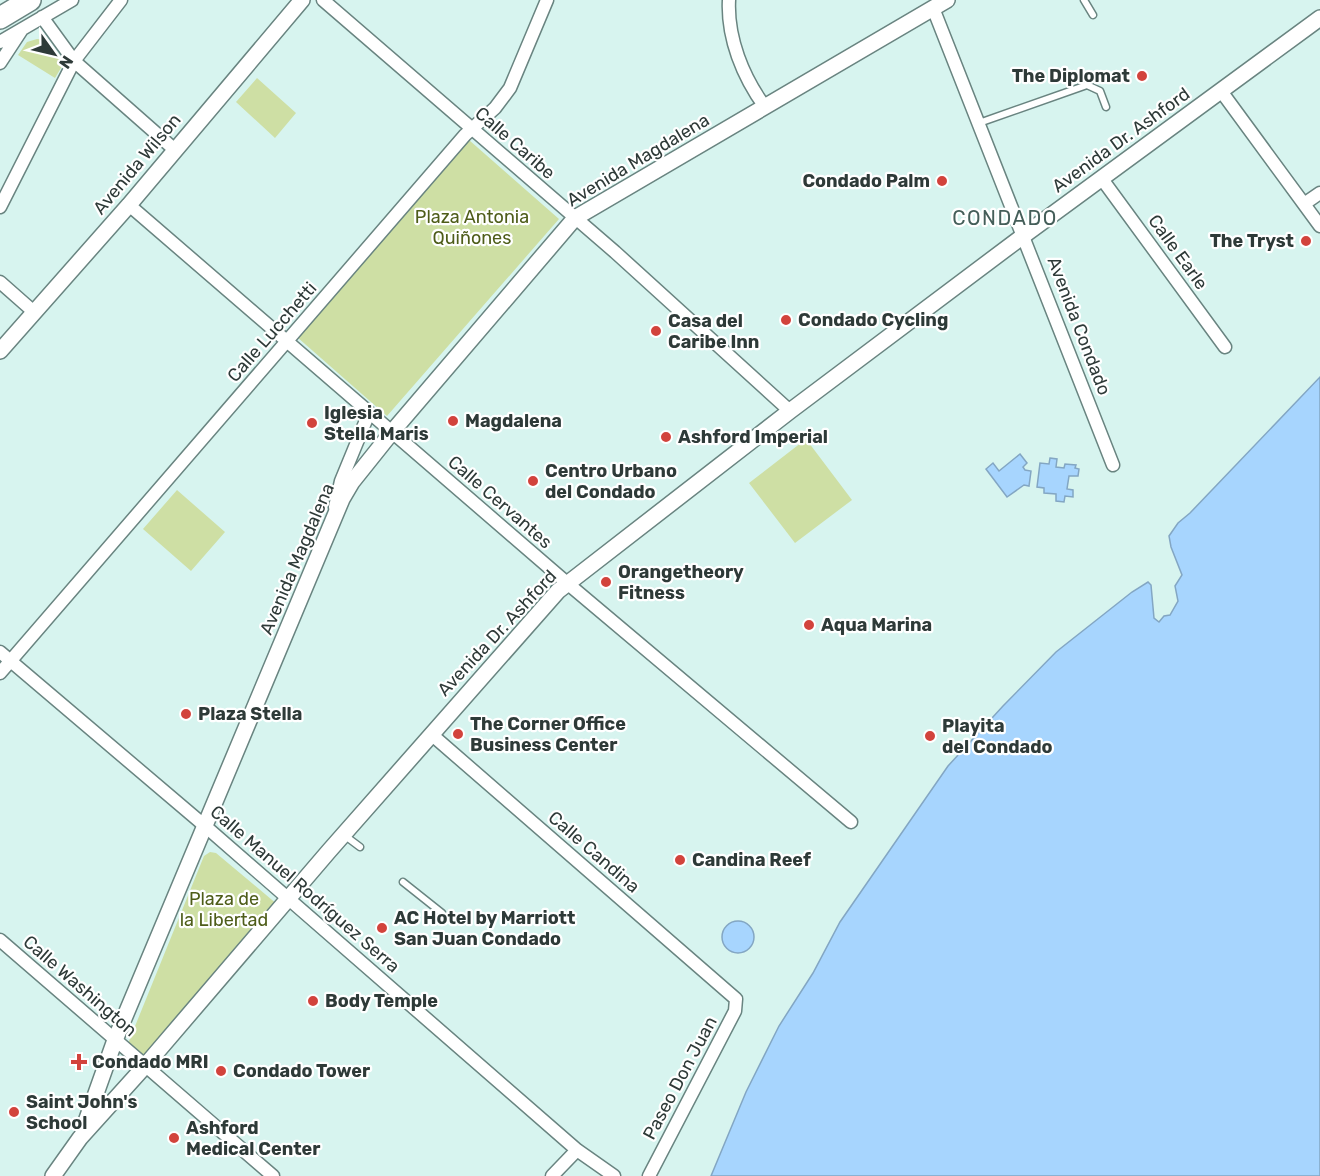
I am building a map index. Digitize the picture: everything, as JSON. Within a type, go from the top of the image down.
[{"type":"highway","points":[[0,18],[36,9]]},
{"type":"street","points":[[0,63],[36,9],[72,0]]},
{"type":"street","points":[[0,207],[74,61],[121,0]]},
{"type":"street","name":"Avenida Wilson","points":[[0,351],[129,205],[302,0]]},
{"type":"street","name":"Calle Caribe","points":[[323,0],[575,218],[790,411]]},
{"type":"street","name":"Calle Lucchetti","points":[[0,673],[472,129],[495,108],[510,88],[547,0]]},
{"type":"street","points":[[729,0],[730,26],[741,65],[765,107]]},
{"type":"street","name":"Avenida Magdalena","points":[[98,1108],[115,1040],[342,499],[352,482],[575,218],[765,107],[931,4],[947,0]]},
{"type":"street","name":"Avenida Condado","points":[[931,4],[1113,465]]},
{"type":"street","points":[[36,9],[74,61],[175,150]]},
{"type":"street","name":"Avenida Dr. Ashford","points":[[53,1176],[98,1108],[145,1066],[344,834],[558,591],[790,411],[1320,18]]},
{"type":"street","points":[[0,42],[23,28]]},
{"type":"street","points":[[1221,90],[1320,226]]},
{"type":"street","name":"Calle Earle","points":[[1102,179],[1225,347]]},
{"type":"street","points":[[1304,204],[1320,193]]},
{"type":"street","name":"Calle Cervantes","points":[[129,205],[567,583],[851,822]]},
{"type":"street","points":[[0,282],[34,312]]},
{"type":"street","points":[[336,516],[334,506],[341,481],[369,413]]},
{"type":"street","name":"Calle Manuel Rodríguez Serra","points":[[0,652],[205,826],[577,1150],[614,1176]]},
{"type":"street","name":"Calle Candina","points":[[431,734],[734,997]]},
{"type":"street","name":"Calle Washington","points":[[0,940],[273,1176]]},
{"type":"street","name":"Paseo Don Juan","points":[[649,1176],[735,1011],[737,1003],[734,997]]},
{"type":"street","points":[[552,1176],[577,1150]]},
{"type":"lane","points":[[1084,0],[1093,15]]},
{"type":"lane","points":[[979,123],[1087,85],[1100,91],[1106,107]]},
{"type":"lane","points":[[344,834],[360,848]]},
{"type":"lane","points":[[403,882],[442,913]]},
{"type":"green space","points":[[37,39],[46,40],[64,63],[55,78],[18,55],[27,42]]},
{"type":"green space","points":[[257,78],[296,113],[275,138],[236,102]]},
{"type":"green space","name":"Plaza Antonia Quiñones","points":[[469,140],[559,219],[387,416],[297,337]]},
{"type":"green space","points":[[806,439],[852,500],[795,543],[749,483]]},
{"type":"green space","points":[[177,490],[225,532],[191,571],[143,529]]},
{"type":"green space","name":"Plaza de la Libertad","points":[[210,852],[216,853],[278,905],[143,1060],[127,1046],[204,856]]},
{"type":"water","points":[[1320,377],[1320,1176],[711,1176],[746,1092],[779,1026],[813,973],[840,922],[948,766],[1056,652],[1132,592],[1148,582],[1151,585],[1154,618],[1159,622],[1164,616],[1170,615],[1178,601],[1175,586],[1182,575],[1169,536],[1178,523]]},
{"type":"water","points":[[1020,454],[1027,463],[1023,467],[1031,471],[1029,486],[1024,485],[1007,497],[986,469],[993,463],[999,471]]},
{"type":"water","points":[[1050,458],[1057,459],[1056,467],[1064,468],[1065,464],[1076,465],[1075,468],[1079,469],[1078,476],[1069,476],[1067,489],[1073,490],[1073,497],[1065,496],[1064,502],[1056,501],[1056,494],[1044,493],[1044,488],[1037,487],[1040,463],[1049,464]]},
{"type":"water","points":[[738,921],[750,925],[754,937],[750,949],[738,953],[726,949],[722,937],[726,925]]},
{"type":"place","name":"The Diplomat","points":[[1142,76]]},
{"type":"place","name":"Condado Palm","points":[[942,181]]},
{"type":"place","name":"The Tryst","points":[[1306,241]]},
{"type":"place","name":"Condado Cycling","points":[[786,320]]},
{"type":"place","name":"Casa del Caribe Inn","points":[[656,331]]},
{"type":"place","name":"Magdalena","points":[[453,421]]},
{"type":"place","name":"Iglesia Stella Maris","points":[[312,423]]},
{"type":"place","name":"Ashford Imperial","points":[[666,437]]},
{"type":"place","name":"Centro Urbano del Condado","points":[[533,481]]},
{"type":"place","name":"Orangetheory Fitness","points":[[606,582]]},
{"type":"place","name":"Aqua Marina","points":[[809,625]]},
{"type":"place","name":"Plaza Stella","points":[[186,714]]},
{"type":"place","name":"The Corner Office Business Center","points":[[458,734]]},
{"type":"place","name":"Playita del Condado","points":[[930,736]]},
{"type":"place","name":"Candina Reef","points":[[680,860]]},
{"type":"place","name":"AC Hotel by Marriott San Juan Condado","points":[[382,928]]},
{"type":"place","name":"Body Temple","points":[[313,1001]]},
{"type":"place","name":"Condado MRI","points":[[79,1062]]},
{"type":"place","name":"Condado Tower","points":[[221,1071]]},
{"type":"place","name":"Saint John's School","points":[[14,1112]]},
{"type":"place","name":"Ashford Medical Center","points":[[174,1138]]},
{"type":"district","name":"CONDADO","points":[[1005,218]]}]
